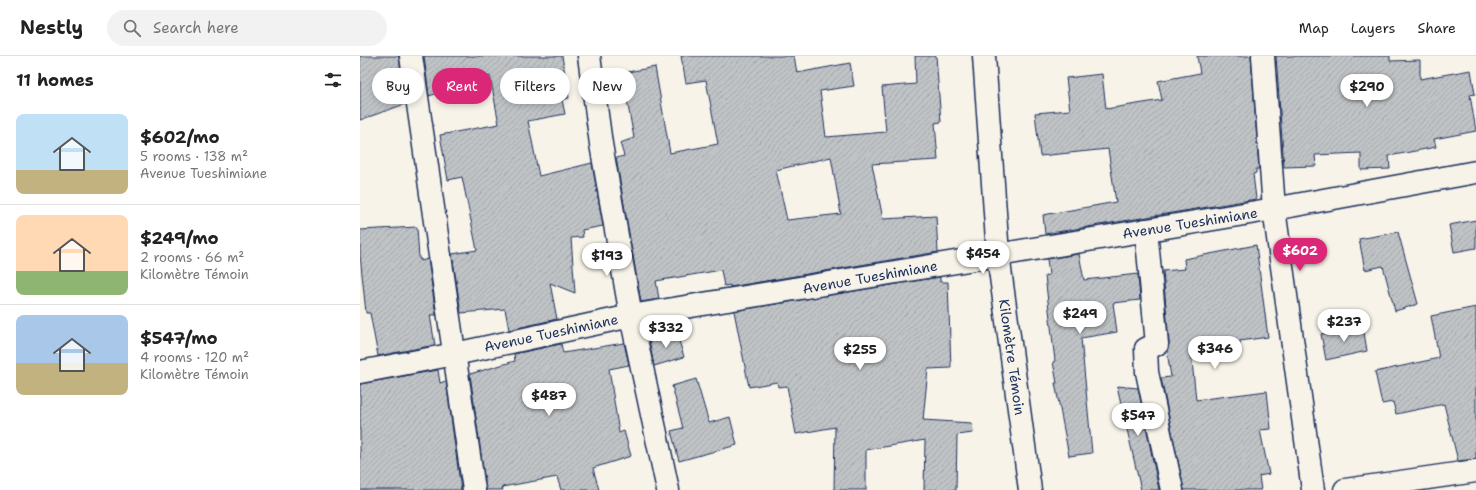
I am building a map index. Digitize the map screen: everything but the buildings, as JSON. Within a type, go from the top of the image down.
[{"type":"street","points":[[411,56],[456,354],[474,490]]},
{"type":"street","points":[[589,56],[631,316],[668,490]]},
{"type":"street","name":"Kilomètre Témoin","points":[[984,56],[998,255],[1030,490]]},
{"type":"street","points":[[1263,56],[1274,210],[1313,490]]},
{"type":"street","name":"Avenue Tueshimiane","points":[[360,372],[456,354],[631,316],[821,286],[1146,230],[1274,210],[1476,172]]},
{"type":"street","points":[[1146,230],[1157,344],[1146,349],[1147,372],[1172,490]]},
{"type":"street","points":[[1345,490],[1476,471]]}]
